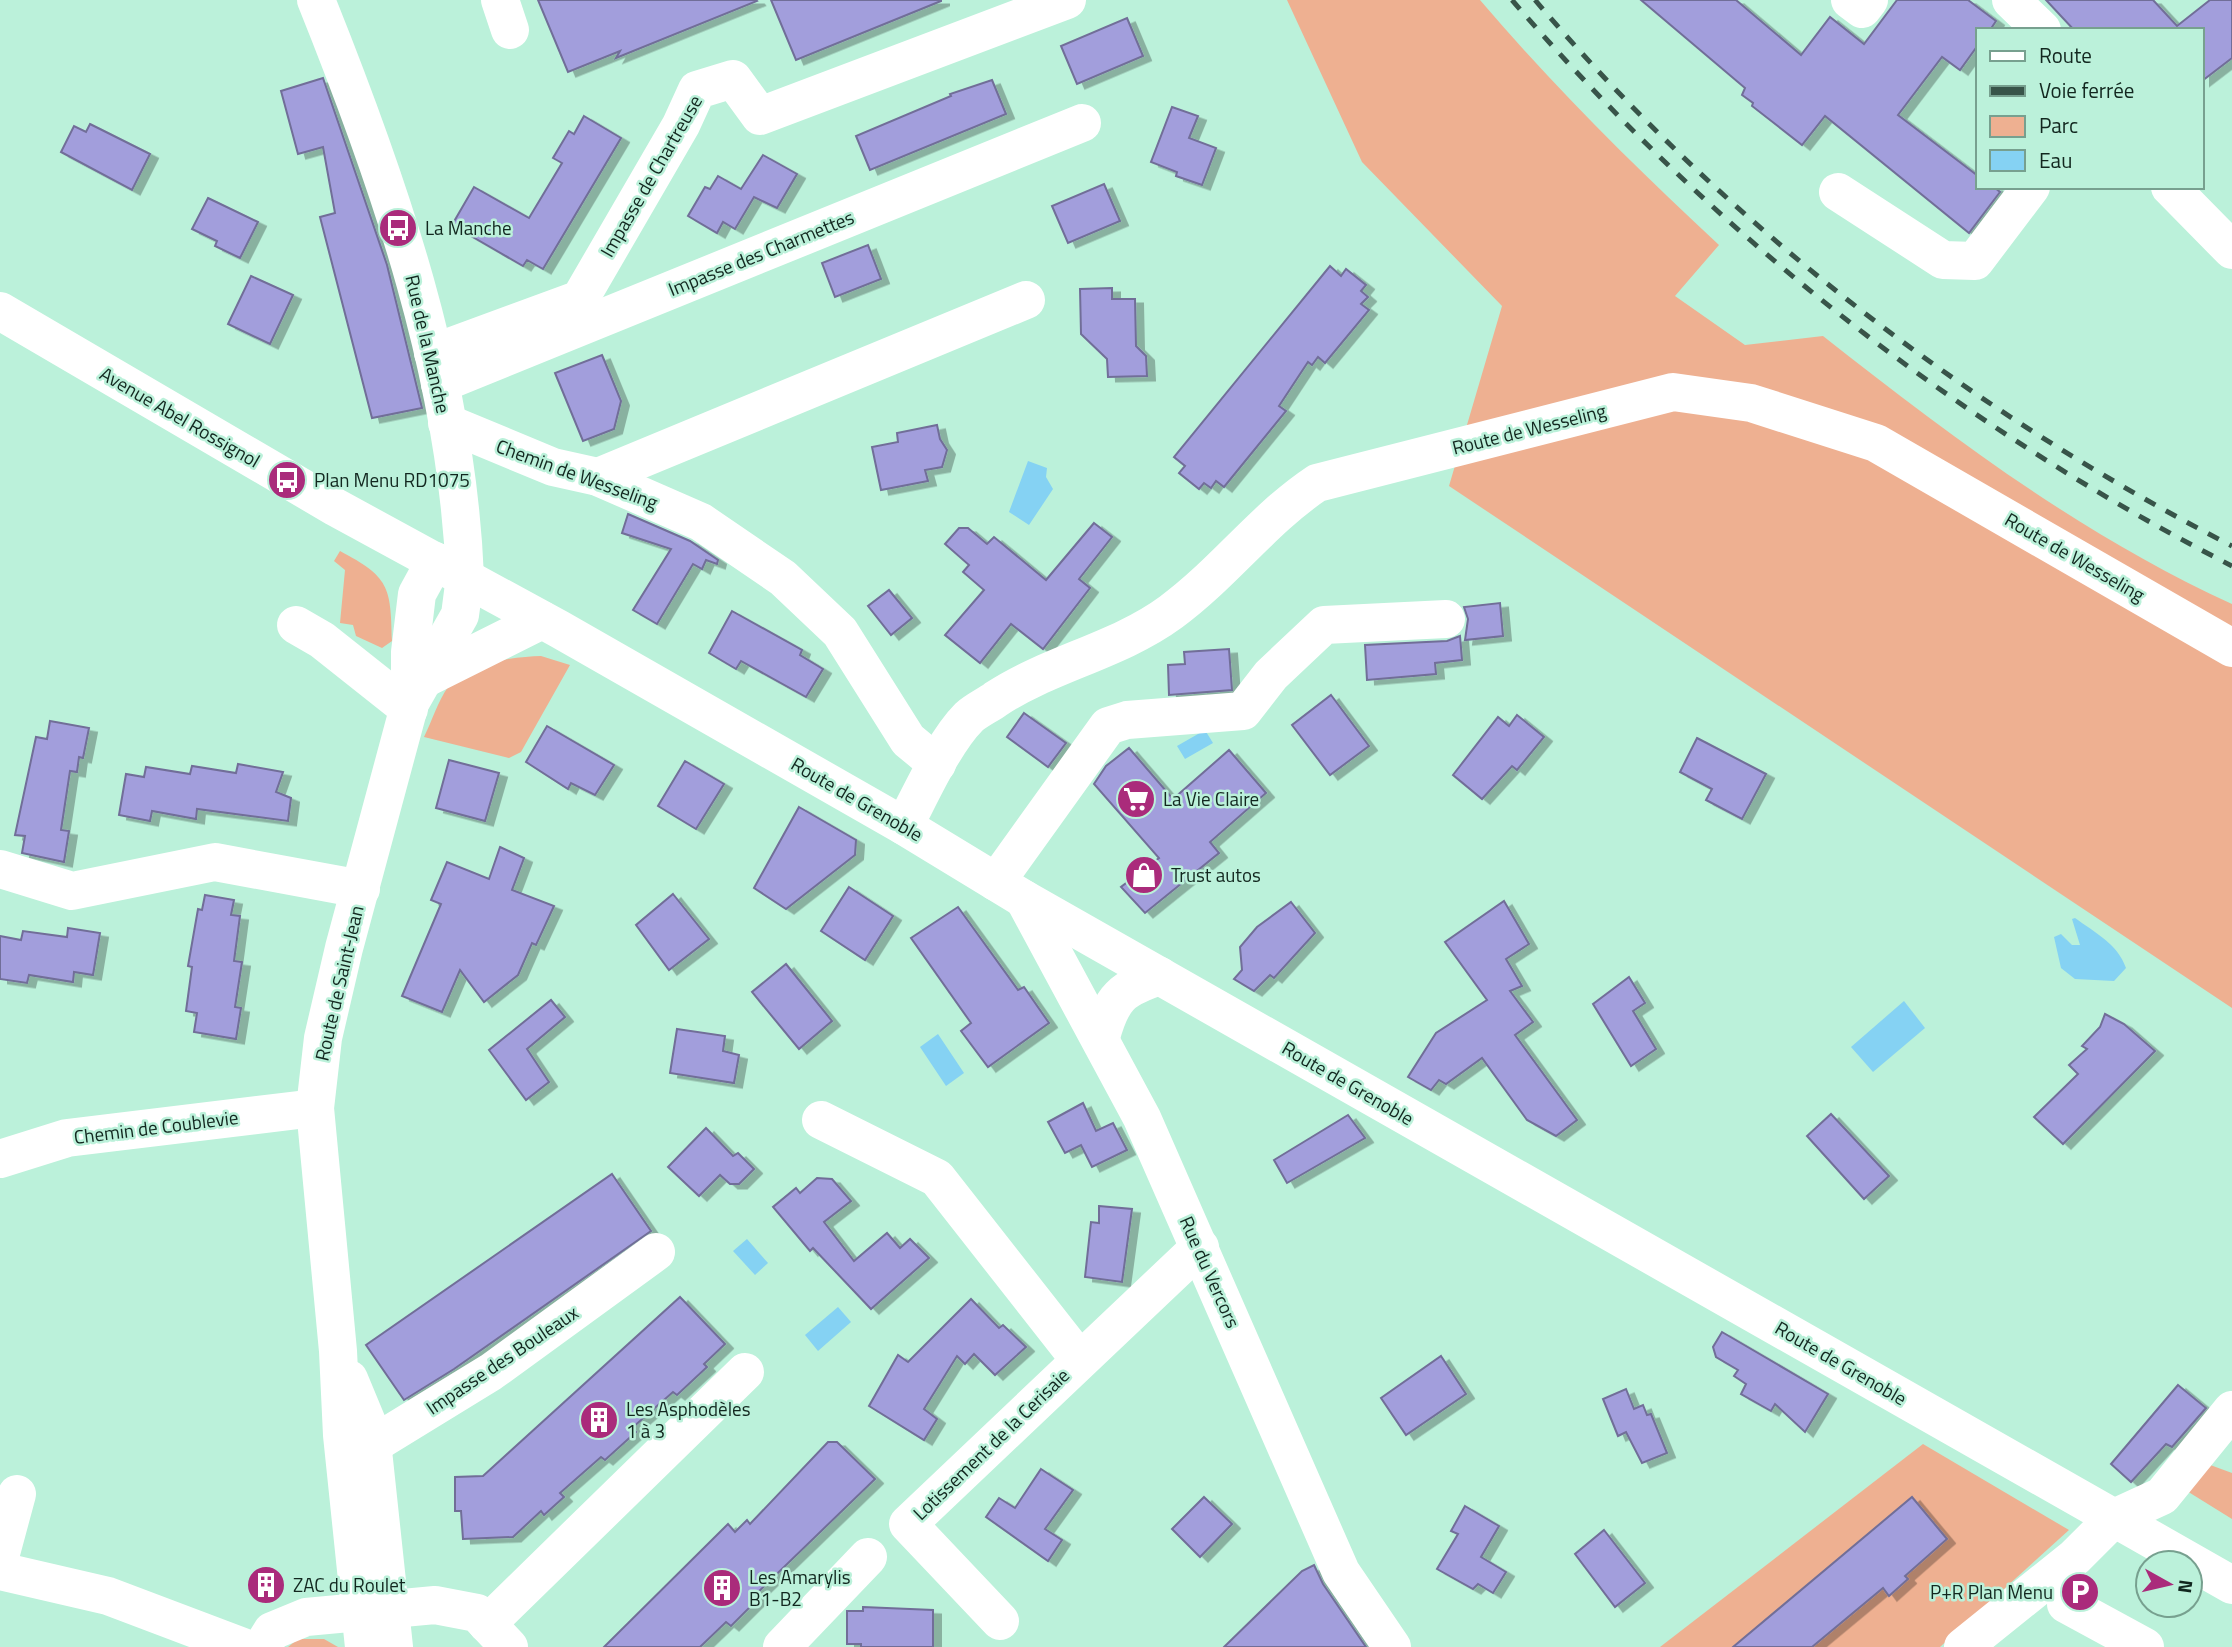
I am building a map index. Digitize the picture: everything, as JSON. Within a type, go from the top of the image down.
[{"type":"street","name":"Rue de la Manche","points":[[316,0],[349,83],[398,228],[437,369],[456,465],[450,569]]},
{"type":"street","name":"Impasse de Chartreuse","points":[[437,369],[580,299],[681,125],[697,90],[733,79],[760,116],[1067,0]]},
{"type":"street","points":[[1850,0],[1862,9],[1869,0]]},
{"type":"street","points":[[2011,0],[2040,28]]},
{"type":"street","name":"Impasse des Charmettes","points":[[437,369],[1082,122]]},
{"type":"street","points":[[1838,192],[1943,260],[1975,261],[2029,189]]},
{"type":"street","points":[[2172,189],[2232,250]]},
{"type":"street","points":[[598,477],[1026,300]]},
{"type":"street","name":"Avenue Abel Rossignol","points":[[0,311],[335,507],[450,569]]},
{"type":"street","name":"Route de Wesseling","points":[[904,825],[937,764],[970,717],[1026,679],[1120,642],[1170,613],[1217,573],[1289,502],[1317,483],[1673,393],[1751,403],[1876,443],[2232,648]]},
{"type":"street","name":"Chemin de Wesseling","points":[[447,423],[553,467],[598,477],[701,522],[783,578],[840,632],[908,740],[937,764]]},
{"type":"street","name":"Route de Grenoble","points":[[450,569],[904,825],[1106,946],[2232,1585]]},
{"type":"street","name":"Route de Saint-Jean","points":[[394,1647],[372,1622],[357,1440],[371,1432],[338,1351],[314,1108],[323,1038],[361,889],[416,696],[410,652],[417,594],[450,569]]},
{"type":"street","points":[[1010,890],[1108,726],[1127,720],[1243,711],[1271,675],[1324,625],[1446,619]]},
{"type":"street","points":[[296,625],[416,696],[542,620]]},
{"type":"street","points":[[0,869],[72,891],[215,862],[361,889]]},
{"type":"street","name":"Rue du Vercors","points":[[1010,890],[1097,1029],[1142,1118],[1341,1572],[1392,1647]]},
{"type":"street","points":[[1097,1029],[1106,946]]},
{"type":"street","points":[[1097,1029],[1116,998],[1132,986],[1160,976]]},
{"type":"street","name":"Chemin de Coublevie","points":[[0,1159],[67,1138],[314,1108]]},
{"type":"street","name":"Lotissement de la Cerisaie","points":[[821,1120],[937,1178],[1079,1359]]},
{"type":"street","name":"Lotissement de la Cerisaie","points":[[1000,1622],[908,1524],[1199,1247]]},
{"type":"street","name":"Impasse des Bouleaux","points":[[357,1440],[491,1372],[656,1252]]},
{"type":"street","points":[[262,1647],[272,1631],[303,1617],[372,1622],[435,1605],[477,1614],[498,1635],[745,1372]]},
{"type":"street","points":[[1982,1642],[2114,1518],[2162,1496],[2232,1410]]},
{"type":"street","points":[[0,1557],[17,1494]]},
{"type":"street","points":[[782,1647],[869,1557]]},
{"type":"street","points":[[0,1570],[108,1596],[243,1647]]},
{"type":"street","points":[[2066,1604],[2145,1647]]},
{"type":"green space","points":[[1287,0],[1480,0],[1596,126],[1719,245],[1675,296],[1745,345],[1823,336],[1969,447],[2071,516],[2123,548],[2232,604],[2232,1008],[1449,486],[1502,306],[1362,162]]},
{"type":"green space","points":[[340,551],[369,568],[384,585],[390,607],[392,641],[382,648],[356,636],[353,625],[340,623],[345,570],[334,561]]},
{"type":"green space","points":[[541,656],[570,665],[521,752],[509,758],[424,737],[444,693],[456,679],[491,662]]},
{"type":"green space","points":[[1923,1444],[2069,1530],[1940,1647],[1660,1647]]},
{"type":"green space","points":[[2194,1459],[2232,1473],[2232,1519],[2174,1483]]},
{"type":"green space","points":[[298,1639],[324,1639],[338,1647],[288,1647]]},
{"type":"water","points":[[1028,461],[1047,468],[1046,477],[1053,489],[1029,525],[1009,512]]},
{"type":"water","points":[[1205,730],[1213,743],[1185,759],[1177,746]]},
{"type":"water","points":[[2075,918],[2105,939],[2122,960],[2126,968],[2114,981],[2075,979],[2061,968],[2054,937],[2061,934],[2072,945],[2080,945],[2072,919]]},
{"type":"water","points":[[1904,1001],[1925,1028],[1873,1072],[1851,1047]]},
{"type":"water","points":[[938,1034],[964,1073],[946,1086],[920,1047]]},
{"type":"water","points":[[747,1239],[768,1263],[755,1275],[733,1251]]},
{"type":"water","points":[[838,1307],[851,1322],[818,1351],[805,1335]]},
{"type":"building","points":[[538,0],[757,1],[616,58],[620,51],[568,72]]},
{"type":"building","points":[[771,0],[941,0],[941,1],[796,60]]},
{"type":"building","points":[[1641,0],[1736,0],[1801,55],[1830,17],[1864,44],[1897,0],[1968,0],[1996,21],[1991,28],[1976,28],[1976,48],[1960,70],[1942,57],[1898,115],[1976,174],[1976,189],[1996,189],[2000,192],[1969,233],[1825,116],[1802,145],[1752,106],[1753,103],[1742,95],[1745,88]]},
{"type":"building","points":[[2046,0],[2153,0],[2177,26],[2210,0],[2232,0],[2232,58],[2204,79],[2204,28],[2072,28]]},
{"type":"building","points":[[1127,18],[1143,56],[1077,84],[1061,46]]},
{"type":"building","points":[[323,78],[387,265],[422,408],[372,418],[320,217],[335,213],[323,147],[298,154],[281,91]]},
{"type":"building","points":[[992,80],[1006,114],[870,170],[856,136],[951,96],[950,94]]},
{"type":"building","points":[[1172,107],[1198,116],[1189,138],[1216,148],[1202,185],[1176,176],[1177,172],[1151,162]]},
{"type":"building","points":[[584,116],[621,138],[543,269],[527,260],[523,266],[452,225],[474,187],[529,218],[562,163],[553,158],[569,131],[574,134]]},
{"type":"building","points":[[90,124],[150,154],[132,190],[61,152],[74,126],[86,132]]},
{"type":"building","points":[[763,155],[797,174],[777,208],[754,197],[735,229],[723,222],[717,233],[688,216],[705,187],[710,189],[718,176],[741,189]]},
{"type":"building","points":[[1104,184],[1120,221],[1068,243],[1052,206]]},
{"type":"building","points":[[208,198],[258,222],[240,258],[215,246],[217,241],[192,229]]},
{"type":"building","points":[[868,245],[881,279],[835,297],[822,263]]},
{"type":"building","points":[[1330,266],[1341,276],[1346,269],[1366,285],[1361,291],[1368,297],[1361,304],[1369,310],[1325,363],[1318,357],[1312,365],[1308,362],[1279,406],[1286,411],[1224,487],[1216,481],[1211,488],[1204,483],[1199,489],[1179,473],[1185,466],[1174,457]]},
{"type":"building","points":[[251,276],[293,295],[270,344],[228,324]]},
{"type":"building","points":[[1112,288],[1112,299],[1135,299],[1136,346],[1146,356],[1147,376],[1108,377],[1107,359],[1081,334],[1080,289]]},
{"type":"building","points":[[602,355],[621,401],[614,429],[583,441],[555,373]]},
{"type":"building","points":[[937,425],[940,439],[947,450],[942,467],[925,470],[928,481],[881,490],[872,447],[898,442],[897,433]]},
{"type":"building","points":[[628,514],[690,541],[718,560],[717,564],[706,560],[702,569],[693,564],[657,624],[633,610],[671,549],[622,533]]},
{"type":"building","points":[[1094,523],[1112,537],[1079,579],[1090,588],[1043,649],[1011,624],[980,663],[945,635],[984,590],[963,572],[969,565],[945,544],[959,528],[968,528],[987,544],[994,537],[1046,580]]},
{"type":"building","points":[[889,590],[912,618],[891,635],[868,606]]},
{"type":"building","points":[[1500,603],[1503,636],[1465,640],[1468,619],[1464,607]]},
{"type":"building","points":[[732,611],[802,650],[800,655],[823,669],[806,697],[741,661],[736,669],[709,653]]},
{"type":"building","points":[[1460,636],[1462,660],[1435,663],[1436,674],[1367,680],[1365,645],[1447,641]]},
{"type":"building","points":[[1229,649],[1232,690],[1169,695],[1168,665],[1185,664],[1184,652]]},
{"type":"building","points":[[1331,695],[1369,746],[1330,775],[1292,725]]},
{"type":"building","points":[[1024,713],[1066,743],[1048,767],[1007,737]]},
{"type":"building","points":[[1517,715],[1544,737],[1517,770],[1512,766],[1482,799],[1453,775],[1498,717],[1509,726]]},
{"type":"building","points":[[50,721],[89,728],[83,758],[79,757],[77,772],[70,771],[61,830],[69,831],[64,862],[22,853],[25,836],[15,835],[36,737],[47,739]]},
{"type":"building","points":[[547,726],[614,765],[595,795],[571,783],[568,789],[526,762]]},
{"type":"building","points":[[1697,738],[1766,774],[1742,819],[1706,800],[1712,789],[1680,772]]},
{"type":"building","points":[[1129,748],[1173,799],[1229,750],[1266,793],[1210,842],[1219,853],[1145,913],[1121,887],[1159,858],[1094,784],[1106,766]]},
{"type":"building","points":[[449,760],[499,773],[485,821],[436,808]]},
{"type":"building","points":[[685,761],[724,784],[696,829],[658,806]]},
{"type":"building","points":[[238,764],[283,772],[276,792],[291,798],[288,821],[197,809],[196,819],[152,811],[150,821],[119,815],[126,774],[144,777],[146,767],[190,774],[192,766],[236,773]]},
{"type":"building","points":[[799,807],[856,840],[855,855],[786,909],[754,888]]},
{"type":"building","points":[[500,847],[524,858],[512,890],[554,906],[536,945],[532,943],[518,975],[484,1002],[460,970],[442,1012],[402,996],[441,904],[431,900],[447,862],[489,879]]},
{"type":"building","points":[[849,887],[893,916],[865,960],[821,931]]},
{"type":"building","points":[[673,894],[709,939],[669,970],[636,925]]},
{"type":"building","points":[[205,895],[234,900],[231,915],[240,916],[234,961],[242,962],[235,1007],[241,1008],[236,1039],[194,1032],[197,1013],[186,1011],[192,967],[188,966],[198,909],[202,910]]},
{"type":"building","points":[[1504,901],[1529,944],[1506,959],[1522,986],[1510,991],[1533,1022],[1515,1035],[1577,1120],[1556,1136],[1527,1120],[1482,1058],[1446,1084],[1439,1080],[1431,1090],[1408,1077],[1436,1033],[1487,1000],[1445,942]]},
{"type":"building","points":[[1291,902],[1315,933],[1274,978],[1270,975],[1254,991],[1234,979],[1242,970],[1240,947],[1257,927]]},
{"type":"building","points":[[958,907],[1018,990],[1024,987],[1049,1023],[988,1067],[961,1031],[971,1023],[911,938]]},
{"type":"building","points":[[68,928],[100,933],[93,975],[74,972],[73,982],[29,975],[27,983],[0,979],[0,936],[21,940],[23,931],[67,937]]},
{"type":"building","points":[[786,964],[832,1021],[799,1049],[752,992]]},
{"type":"building","points":[[1629,977],[1645,1003],[1633,1011],[1656,1049],[1631,1066],[1593,1004]]},
{"type":"building","points":[[551,1000],[565,1017],[527,1049],[549,1082],[526,1100],[489,1050]]},
{"type":"building","points":[[2105,1014],[2124,1024],[2155,1051],[2063,1144],[2034,1117],[2078,1074],[2069,1065],[2087,1049],[2082,1046],[2100,1027]]},
{"type":"building","points":[[677,1029],[725,1036],[723,1051],[739,1055],[734,1083],[670,1073]]},
{"type":"building","points":[[1083,1103],[1096,1131],[1113,1123],[1127,1150],[1092,1167],[1081,1145],[1065,1153],[1048,1122]]},
{"type":"building","points":[[1831,1114],[1889,1176],[1864,1199],[1807,1136]]},
{"type":"building","points":[[1348,1115],[1365,1138],[1287,1183],[1274,1160]]},
{"type":"building","points":[[706,1128],[733,1156],[738,1153],[754,1169],[739,1184],[730,1184],[720,1175],[699,1196],[668,1167]]},
{"type":"building","points":[[612,1174],[651,1231],[454,1369],[404,1400],[366,1345]]},
{"type":"building","points":[[817,1178],[832,1179],[851,1201],[824,1222],[854,1261],[887,1233],[900,1248],[910,1239],[929,1258],[871,1309],[813,1248],[810,1251],[773,1207],[796,1188],[800,1193]]},
{"type":"building","points":[[1099,1206],[1132,1209],[1122,1282],[1085,1277],[1091,1222],[1099,1223]]},
{"type":"building","name":"Les Asphodèles 1 à 3","points":[[680,1297],[725,1344],[704,1364],[707,1367],[677,1395],[673,1392],[632,1428],[636,1432],[605,1460],[601,1457],[560,1493],[564,1497],[544,1515],[541,1511],[513,1537],[463,1539],[461,1511],[455,1511],[455,1477],[483,1476]]},
{"type":"building","points":[[971,1299],[999,1328],[1003,1325],[1026,1347],[995,1375],[974,1354],[965,1364],[957,1356],[924,1409],[937,1419],[924,1440],[869,1406],[898,1355],[908,1362]]},
{"type":"building","points":[[1722,1332],[1828,1394],[1805,1432],[1775,1404],[1771,1411],[1741,1394],[1746,1384],[1734,1376],[1738,1370],[1716,1357],[1713,1347]]},
{"type":"building","points":[[1441,1356],[1466,1394],[1406,1435],[1381,1398]]},
{"type":"building","points":[[2178,1385],[2206,1408],[2172,1447],[2166,1444],[2131,1482],[2111,1464]]},
{"type":"building","points":[[1626,1389],[1634,1409],[1643,1405],[1647,1415],[1651,1414],[1667,1453],[1642,1463],[1626,1432],[1618,1436],[1603,1399]]},
{"type":"building","points":[[828,1442],[837,1442],[875,1479],[756,1594],[759,1598],[731,1626],[726,1622],[700,1647],[604,1647],[728,1524],[735,1532],[747,1520],[750,1524]]},
{"type":"building","points":[[1041,1469],[1073,1490],[1045,1529],[1062,1540],[1048,1561],[986,1517],[999,1498],[1015,1508]]},
{"type":"building","points":[[1204,1497],[1232,1524],[1200,1557],[1172,1529]]},
{"type":"building","points":[[1912,1497],[1947,1539],[1905,1576],[1908,1579],[1889,1596],[1883,1588],[1812,1647],[1733,1647]]},
{"type":"building","points":[[1465,1506],[1499,1526],[1481,1557],[1506,1572],[1493,1593],[1478,1584],[1473,1589],[1437,1569],[1458,1534],[1451,1531]]},
{"type":"building","points":[[1604,1530],[1645,1583],[1615,1607],[1575,1554]]},
{"type":"building","points":[[1314,1565],[1323,1584],[1366,1647],[1224,1647],[1302,1571]]},
{"type":"building","points":[[863,1607],[933,1610],[933,1647],[861,1647],[861,1644],[847,1644],[847,1611],[863,1611]]},
{"type":"railway","points":[[1512,0],[1590,86],[1671,168],[1756,245],[1845,318],[1937,387],[2032,451],[2130,511],[2232,566]]},
{"type":"railway","points":[[1535,0],[1609,83],[1688,162],[1771,236],[1857,307],[1947,374],[2039,436],[2134,493],[2232,546]]},
{"type":"place","name":"La Manche","points":[[398,228]]},
{"type":"place","name":"Plan Menu RD1075","points":[[287,480]]},
{"type":"place","name":"La Vie Claire","points":[[1136,799]]},
{"type":"place","name":"Trust autos","points":[[1144,875]]},
{"type":"place","name":"Les Asphodèles 1 à 3","points":[[599,1420]]},
{"type":"place","name":"ZAC du Roulet","points":[[266,1585]]},
{"type":"place","name":"Les Amarylis B1-B2","points":[[722,1588]]},
{"type":"place","name":"P+R Plan Menu","points":[[2080,1592]]}]
